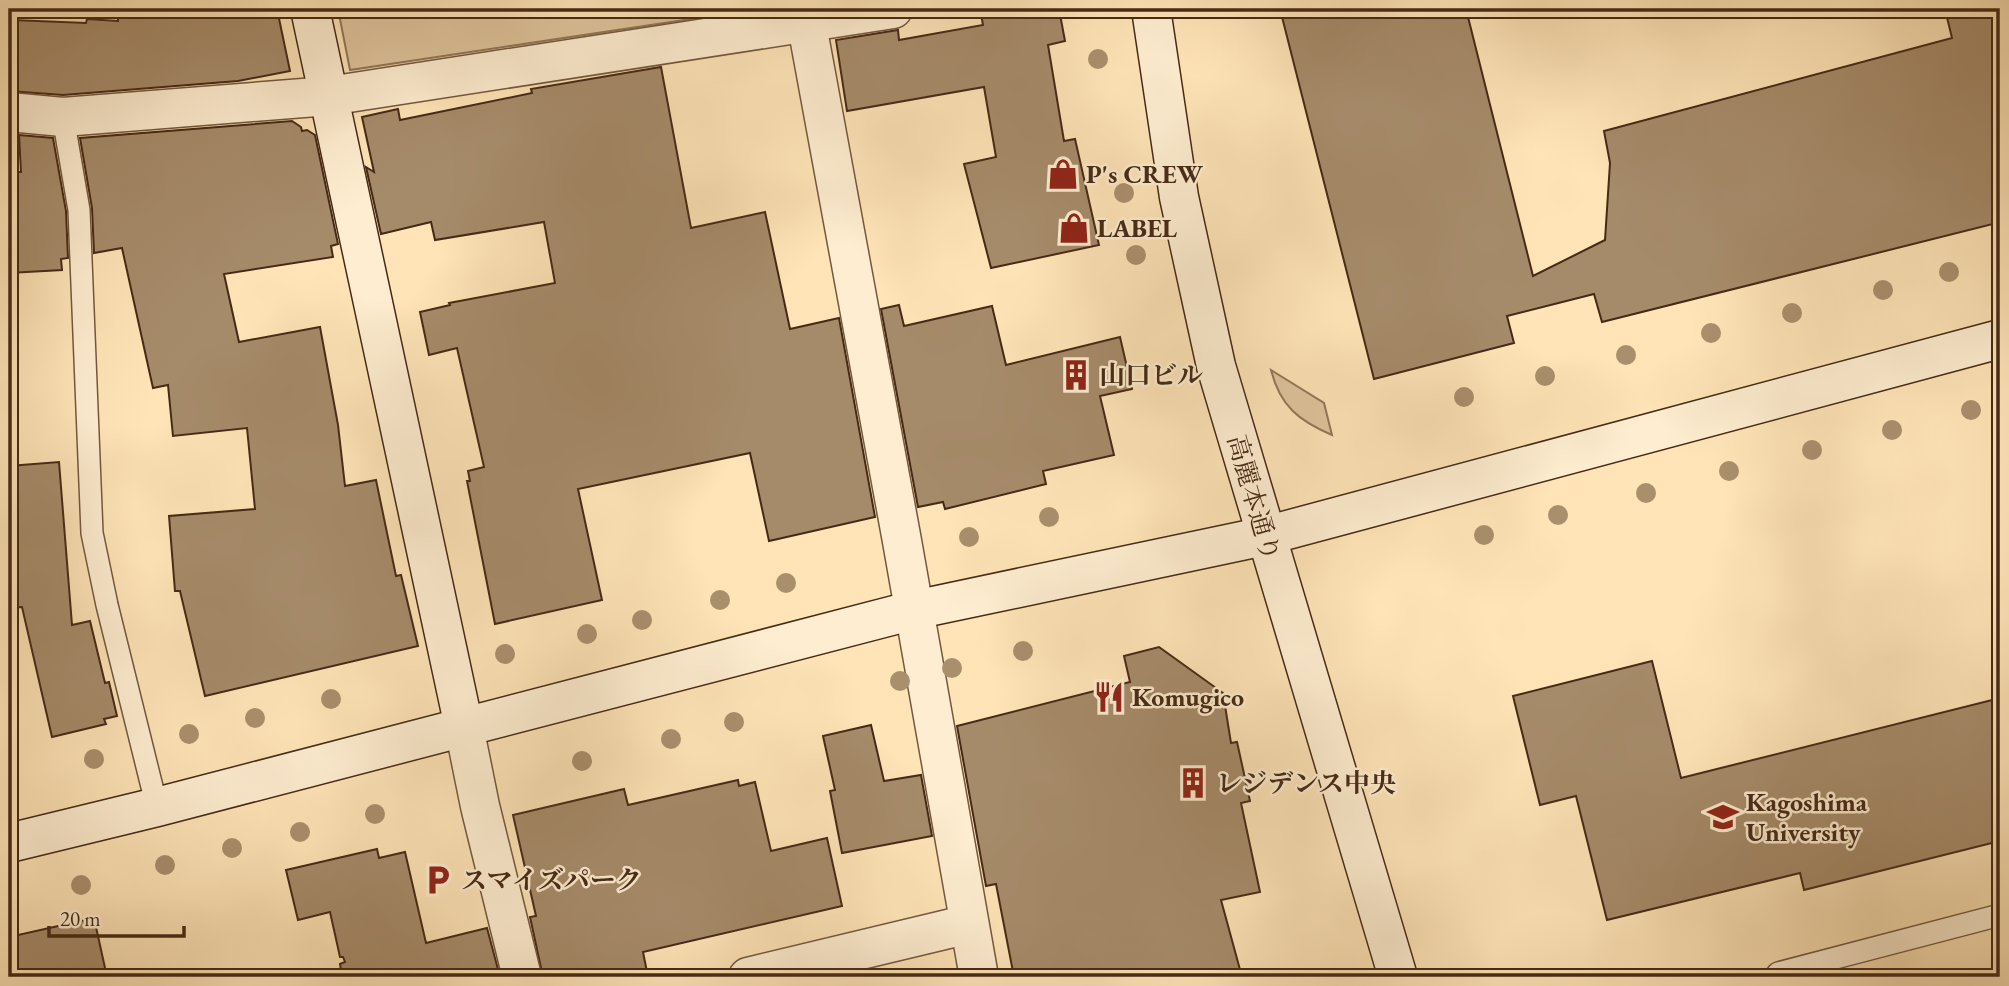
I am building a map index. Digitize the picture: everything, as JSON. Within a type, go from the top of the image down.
[{"type":"street","points":[[310,9],[480,806],[522,977]]},
{"type":"street","points":[[9,112],[63,117],[329,96],[805,15],[893,9]]},
{"type":"street","name":"高麗本通り","points":[[1151,9],[1179,197],[1216,366],[1398,977]]},
{"type":"street","points":[[805,15],[979,977]]},
{"type":"street","points":[[9,843],[914,610],[1265,536],[2000,339]]},
{"type":"street","points":[[748,977],[969,924]]},
{"type":"lane","points":[[63,117],[79,210],[92,533],[157,807]]},
{"type":"lane","points":[[1774,977],[1778,973],[2000,915]]},
{"type":"shaded area","points":[[338,9],[758,9],[350,70]]},
{"type":"shaded area","points":[[1271,370],[1324,403],[1332,435],[1292,411],[1280,393]]},
{"type":"building","points":[[173,9],[277,9],[290,71],[238,81],[63,95],[9,91],[9,27],[14,27],[13,20],[86,23],[87,19],[118,21],[118,14],[174,16]]},
{"type":"building","points":[[1012,9],[1059,9],[1065,41],[1048,45],[1064,141],[1075,139],[1099,245],[991,268],[964,164],[996,157],[984,87],[847,111],[836,40],[898,30],[899,40],[983,25],[981,14]]},
{"type":"building","points":[[1280,9],[1466,9],[1533,276],[1605,240],[1610,163],[1604,131],[1952,38],[1945,9],[2000,9],[2000,204],[1993,224],[1602,322],[1594,294],[1507,316],[1514,343],[1374,379]]},
{"type":"building","points":[[661,67],[691,228],[765,212],[790,329],[839,318],[875,517],[769,541],[750,453],[578,489],[602,600],[495,624],[467,481],[470,481],[468,471],[484,467],[457,348],[429,355],[420,312],[450,305],[449,303],[555,283],[544,222],[435,240],[431,222],[381,234],[366,167],[374,172],[362,117],[398,109],[400,120],[532,93],[531,89]]},
{"type":"building","points":[[292,121],[301,127],[302,131],[307,130],[315,135],[338,244],[331,246],[333,257],[224,274],[239,342],[320,327],[338,425],[345,486],[376,480],[396,576],[401,575],[418,646],[205,696],[180,591],[175,591],[169,516],[255,509],[247,428],[173,436],[168,385],[153,388],[122,248],[94,253],[92,208],[80,138]]},
{"type":"building","points":[[19,135],[53,138],[66,211],[68,258],[61,259],[62,270],[9,273],[9,172],[21,172]]},
{"type":"building","points":[[899,305],[904,326],[992,306],[1006,365],[1120,337],[1132,389],[1100,396],[1114,455],[1043,471],[1046,484],[945,509],[943,502],[918,507],[881,309]]},
{"type":"building","points":[[59,462],[72,625],[90,621],[105,683],[109,682],[117,716],[104,719],[106,724],[52,737],[22,607],[9,608],[9,466]]},
{"type":"building","points":[[1159,647],[1223,693],[1231,743],[1237,742],[1250,801],[1241,803],[1260,892],[1221,900],[1242,977],[1014,977],[996,884],[986,886],[957,726],[1130,682],[1124,656]]},
{"type":"building","points":[[1652,661],[1681,778],[2000,698],[2000,841],[1804,890],[1800,873],[1607,920],[1576,796],[1540,805],[1513,696]]},
{"type":"building","points":[[871,725],[884,781],[921,775],[932,836],[842,853],[830,791],[835,790],[823,736]]},
{"type":"building","points":[[738,780],[739,786],[755,782],[771,851],[827,838],[842,906],[643,952],[648,977],[543,977],[530,917],[536,916],[513,815],[624,789],[628,805]]},
{"type":"building","points":[[377,849],[379,858],[405,852],[426,943],[487,928],[500,977],[342,977],[340,964],[345,962],[343,957],[340,957],[330,912],[298,920],[286,870]]},
{"type":"building","points":[[94,918],[107,977],[9,977],[9,937]]},
{"type":"place","name":"P's CREW","points":[[1063,174]]},
{"type":"place","name":"LABEL","points":[[1074,228]]},
{"type":"place","name":"山口ビル","points":[[1076,375]]},
{"type":"place","name":"Komugico","points":[[1109,697]]},
{"type":"place","name":"レジデンス中央","points":[[1193,783]]},
{"type":"place","name":"Kagoshima University","points":[[1723,817]]},
{"type":"place","name":"スマイズパーク","points":[[438,880]]}]
